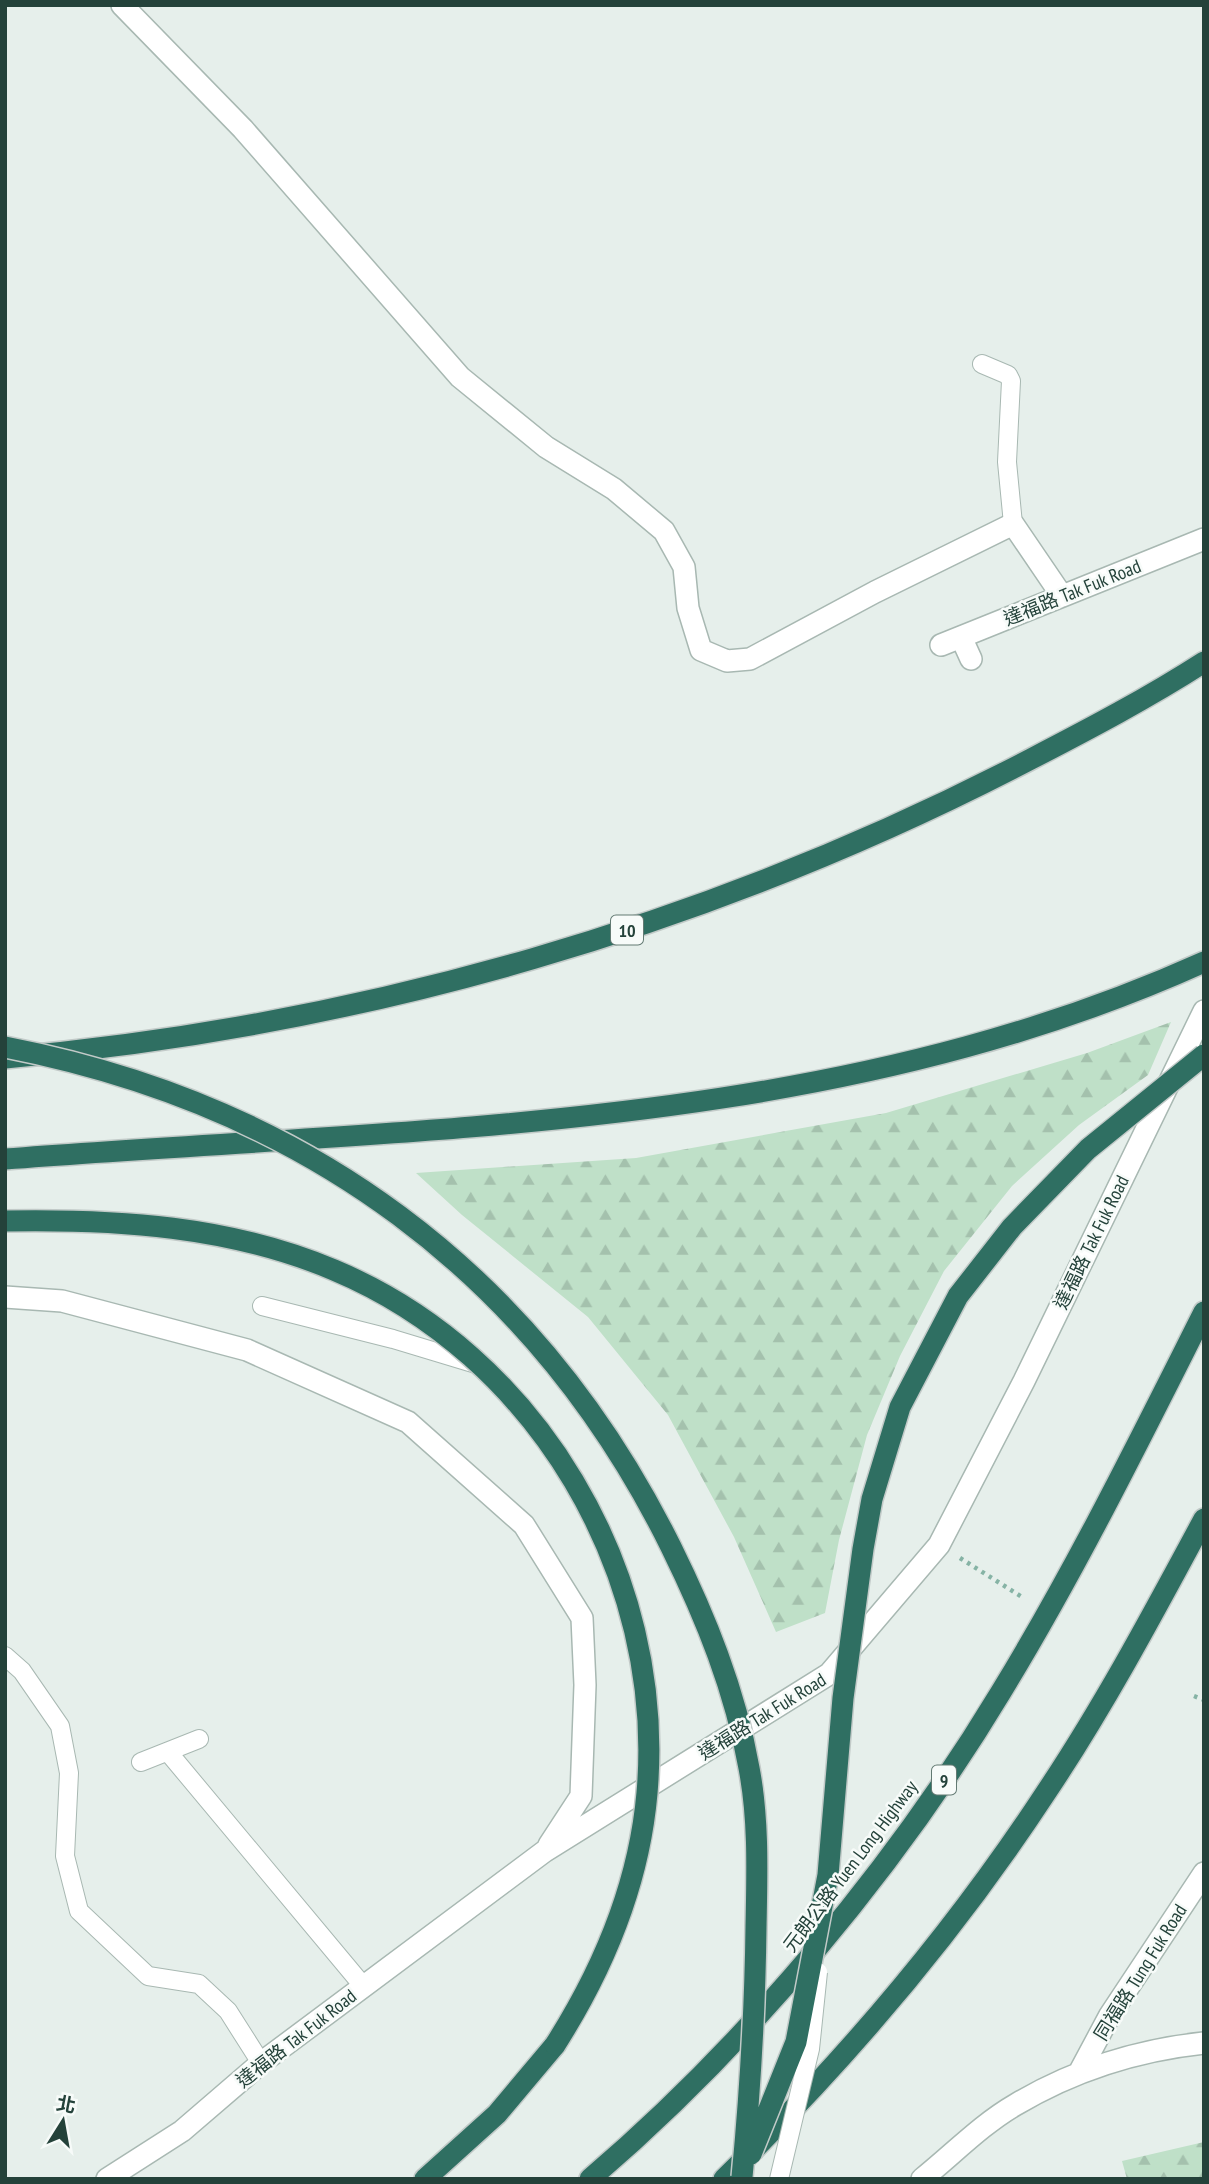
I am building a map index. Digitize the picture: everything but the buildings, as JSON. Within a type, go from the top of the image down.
[{"type":"highway","name":"10","points":[[5,1058],[177,1038],[308,1014],[441,984],[597,940],[750,887],[915,818],[1109,718],[1204,662]]},
{"type":"highway","points":[[5,1159],[497,1125],[620,1115],[720,1101],[836,1080],[974,1046],[1084,1010],[1204,962]]},
{"type":"highway","points":[[5,1047],[102,1069],[163,1088],[244,1122],[339,1174],[436,1244],[505,1308],[555,1364],[626,1465],[655,1515],[709,1628],[727,1681],[749,1768],[757,1869],[755,2041],[736,2178]]},
{"type":"highway","points":[[736,2178],[796,2042],[828,1875],[843,1698],[870,1511],[884,1453],[916,1371],[958,1296],[1012,1227],[1088,1149],[1204,1055]]},
{"type":"highway","points":[[5,1221],[140,1224],[226,1237],[300,1257],[372,1288],[407,1309],[482,1367],[534,1422],[580,1490],[609,1550],[626,1597],[643,1679],[648,1721],[647,1793],[633,1873],[614,1934],[595,1978],[555,2045],[497,2114],[425,2179]]},
{"type":"highway","name":"元朗公路 Yuen Long Highway","points":[[590,2179],[738,2038],[803,1965],[948,1775],[1000,1694],[1065,1582],[1204,1312]]},
{"type":"highway","points":[[736,2178],[931,1952],[991,1871],[1094,1717],[1204,1519]]},
{"type":"street","points":[[122,5],[243,129],[460,377],[546,447],[614,489],[664,531],[684,567],[688,608],[701,650],[727,661],[750,659],[875,592],[1013,524],[1062,597]]},
{"type":"street","name":"達福路 Tak Fuk Road","points":[[941,645],[1204,539]]},
{"type":"street","points":[[961,637],[971,659]]},
{"type":"street","name":"達福路 Tak Fuk Road","points":[[107,2179],[181,2131],[261,2063],[545,1851],[829,1674],[939,1545],[1024,1381],[1204,1011]]},
{"type":"street","points":[[5,1297],[62,1301],[260,1356],[408,1422],[524,1525],[582,1618],[585,1685],[581,1796],[545,1851]]},
{"type":"street","name":"同福路 Tung Fuk Road","points":[[1079,2073],[1110,2015],[1204,1873]]},
{"type":"street","points":[[922,2179],[1013,2105],[1079,2073],[1163,2047],[1204,2043]]},
{"type":"lane","points":[[982,364],[1008,374],[1011,382],[1007,462],[1013,524]]},
{"type":"lane","points":[[262,1307],[393,1339],[482,1367]]},
{"type":"lane","points":[[5,1656],[22,1671],[61,1726],[69,1773],[65,1856],[79,1911],[148,1976],[199,1984],[228,2011],[261,2063]]},
{"type":"lane","points":[[141,1762],[200,1739]]},
{"type":"lane","points":[[168,1752],[363,1987]]},
{"type":"lane","points":[[779,2179],[810,2049],[828,1875]]},
{"type":"path","points":[[939,1545],[1022,1597]]},
{"type":"path","points":[[1194,1696],[1204,1700]]},
{"type":"green space","points":[[1171,1022],[1148,1075],[1079,1125],[1012,1186],[944,1271],[900,1356],[867,1435],[839,1540],[825,1613],[776,1632],[734,1537],[668,1415],[588,1317],[462,1215],[416,1173],[636,1158],[886,1113],[1087,1053]]},
{"type":"green space","points":[[1204,2142],[1204,2179],[1127,2179],[1122,2161]]}]
